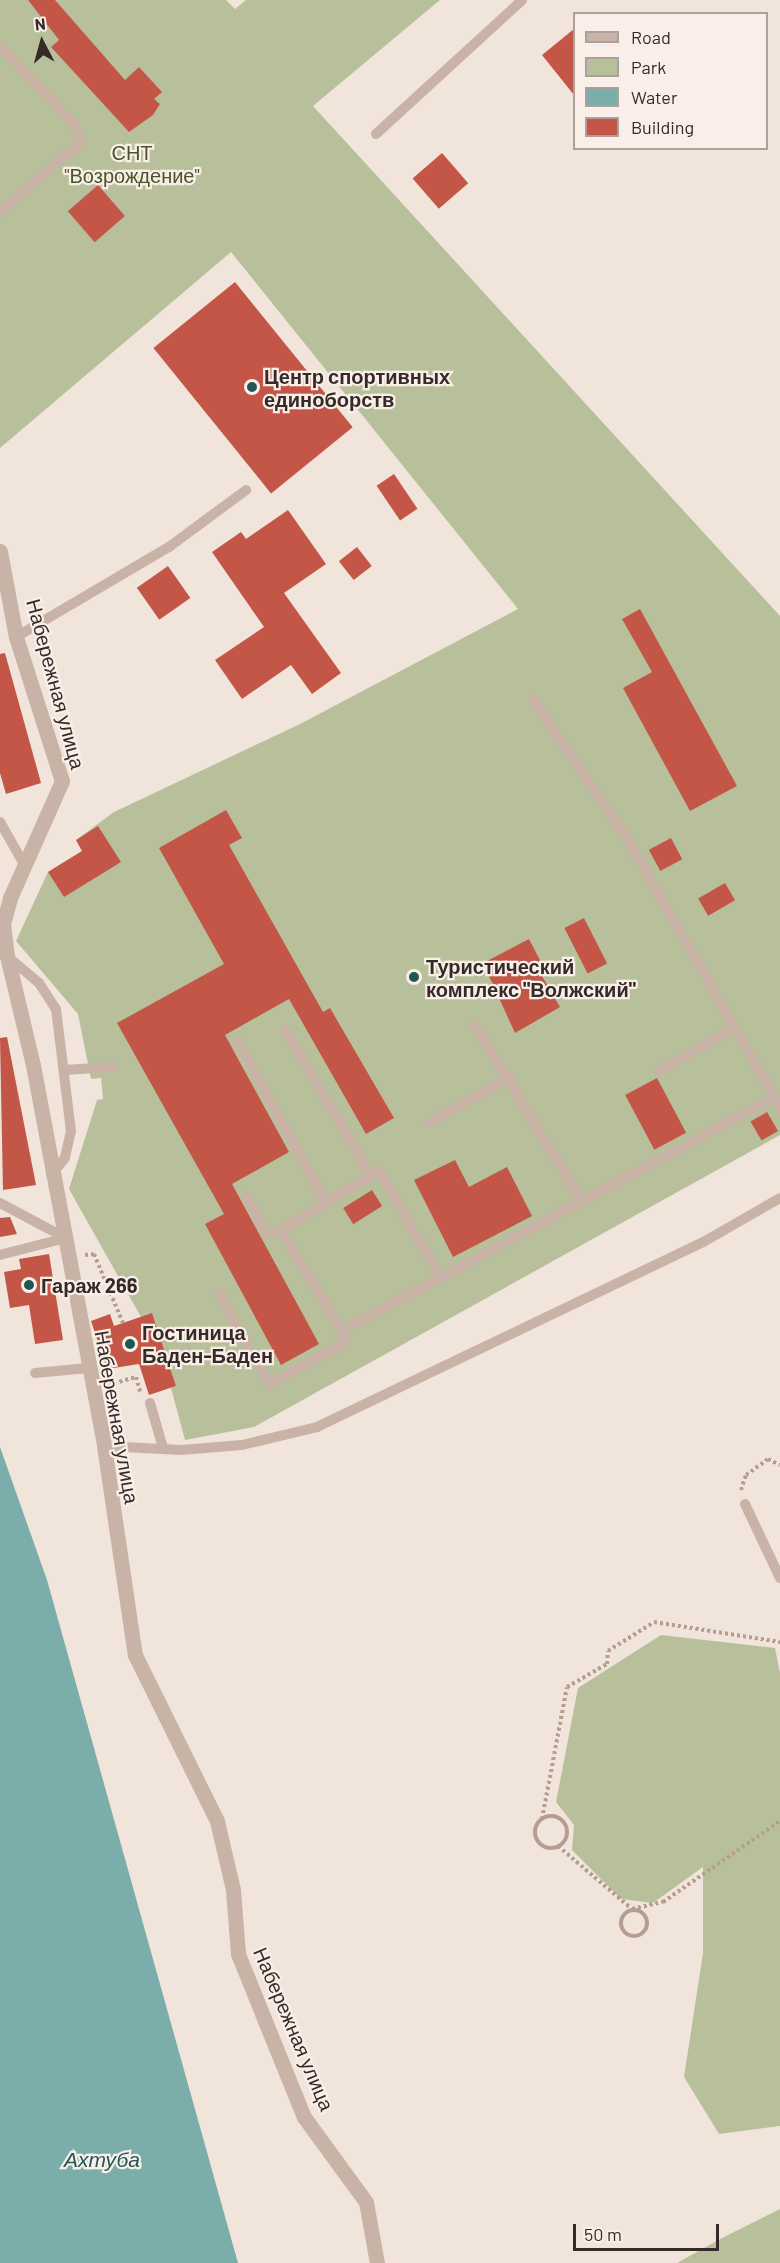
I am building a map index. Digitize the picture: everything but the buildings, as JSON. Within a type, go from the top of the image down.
[{"type":"street","name":"Набережная улица","points":[[0,550],[16,637],[62,781],[3,917],[7,956],[104,1446],[135,1655],[217,1821],[233,1890],[238,1954],[304,2117],[366,2202],[377,2263]]},
{"type":"lane","points":[[376,134],[522,0]]},
{"type":"lane","points":[[0,46],[74,124],[80,143],[0,212]]},
{"type":"lane","points":[[16,637],[169,547],[246,490]]},
{"type":"lane","points":[[533,699],[627,838],[780,1108]]},
{"type":"lane","points":[[0,822],[25,866]]},
{"type":"lane","points":[[7,956],[39,983],[56,1009],[71,1131],[65,1158],[51,1176]]},
{"type":"lane","points":[[475,1025],[510,1077],[582,1202]]},
{"type":"lane","points":[[659,1071],[735,1028]]},
{"type":"lane","points":[[285,1030],[371,1176]]},
{"type":"lane","points":[[238,1042],[326,1203]]},
{"type":"lane","points":[[63,1070],[112,1067]]},
{"type":"lane","points":[[428,1123],[510,1077]]},
{"type":"lane","points":[[342,1331],[774,1097]]},
{"type":"lane","points":[[246,1196],[266,1233],[281,1230],[379,1171],[441,1278]]},
{"type":"lane","points":[[104,1446],[163,1448],[242,1445],[317,1427],[705,1241],[780,1198]]},
{"type":"lane","points":[[0,1203],[62,1238]]},
{"type":"lane","points":[[219,1294],[269,1384],[345,1343],[342,1331],[281,1230]]},
{"type":"lane","points":[[0,1255],[62,1238]]},
{"type":"lane","points":[[35,1373],[88,1368]]},
{"type":"lane","points":[[150,1403],[163,1448]]},
{"type":"lane","points":[[745,1504],[780,1578]]},
{"type":"path","points":[[66,1258],[94,1254],[123,1323]]},
{"type":"path","points":[[93,1389],[136,1377],[145,1404],[150,1403]]},
{"type":"path","points":[[745,1504],[740,1492],[746,1474],[768,1459],[780,1465]]},
{"type":"path","points":[[780,1642],[654,1622],[608,1651],[607,1664],[567,1687],[542,1819],[536,1827],[539,1842],[558,1846],[632,1910],[644,1914],[647,1922],[637,1936],[620,1926],[632,1910],[663,1902],[780,1821]]},
{"type":"path","points":[[542,1819],[557,1817],[565,1824],[567,1834],[558,1846]]},
{"type":"green space","name":"Туристический комплекс \"Волжский\"","points":[[0,0],[226,0],[235,9],[246,0],[440,0],[313,106],[780,616],[780,1135],[254,1427],[185,1440],[171,1388],[176,1386],[152,1314],[141,1317],[69,1189],[97,1100],[103,1099],[101,1078],[91,1079],[78,1014],[16,941],[48,872],[82,851],[76,840],[114,812],[300,724],[518,609],[231,252],[0,448]]},
{"type":"green space","points":[[661,1635],[775,1648],[780,1673],[780,2126],[719,2134],[684,2077],[703,1953],[703,1867],[653,1903],[621,1899],[572,1850],[574,1825],[556,1802],[578,1688]]},
{"type":"green space","points":[[780,2209],[780,2263],[677,2263],[722,2238]]},
{"type":"water","name":"Ахтуба","points":[[0,1447],[47,1580],[238,2263],[0,2263]]},
{"type":"place","name":"Центр спортивных единоборств","points":[[252,387]]},
{"type":"place","name":"Туристический комплекс \"Волжский\"","points":[[414,977]]},
{"type":"place","name":"Гараж 266","points":[[29,1285]]},
{"type":"place","name":"Гостиница Баден-Баден","points":[[130,1344]]},
{"type":"park label","name":"СНТ \"Возрождение\"","points":[[132,164]]}]
